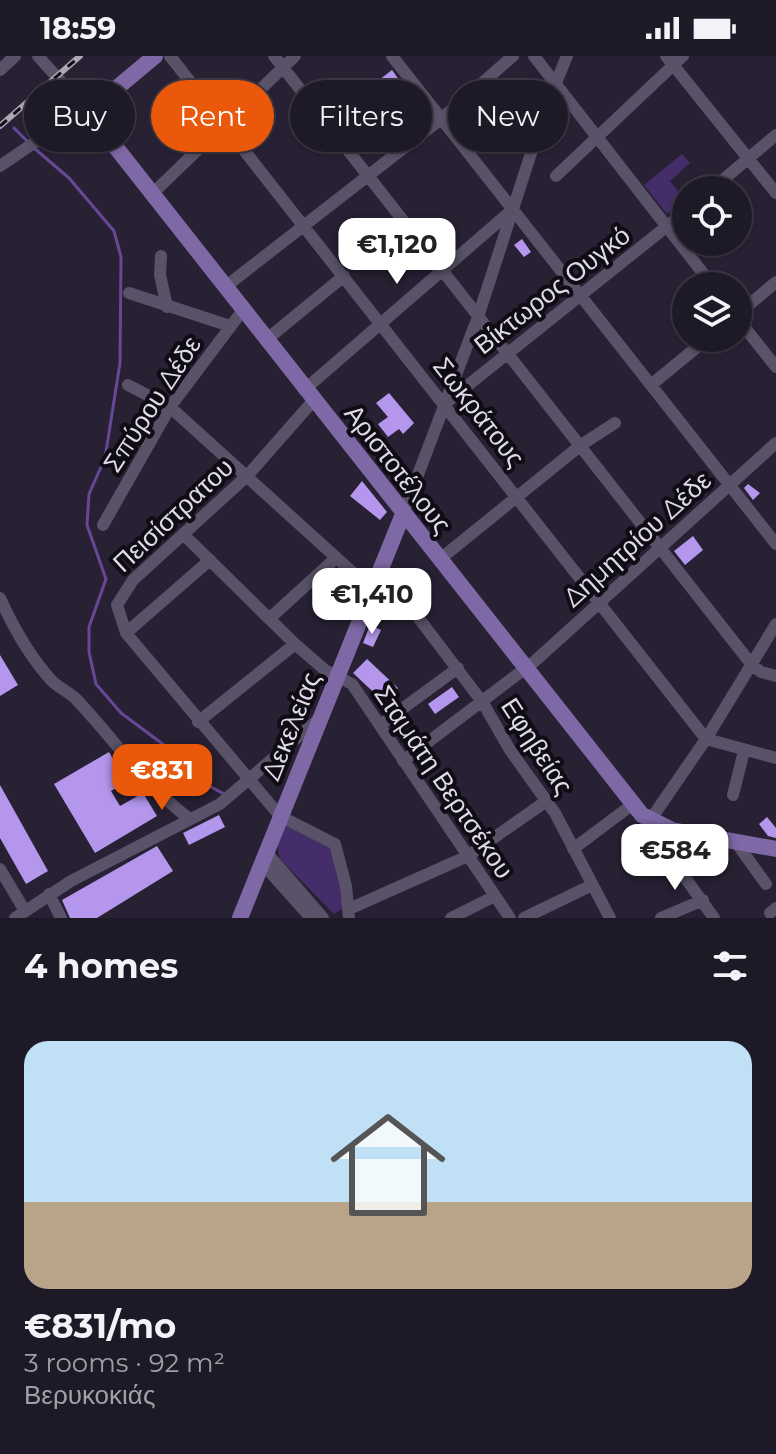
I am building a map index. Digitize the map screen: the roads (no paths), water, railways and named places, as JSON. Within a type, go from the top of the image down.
[{"type":"main road","points":[[126,80],[155,56]]},
{"type":"main road","name":"Αριστοτέλους","points":[[119,152],[633,804],[651,819],[672,830],[776,849]]},
{"type":"main road","name":"Δεκελείας","points":[[240,918],[403,514]]},
{"type":"street","points":[[0,70],[15,56]]},
{"type":"street","points":[[38,56],[59,80]]},
{"type":"street","points":[[48,56],[65,80]]},
{"type":"street","name":"Σωκράτους","points":[[170,56],[189,80]]},
{"type":"street","points":[[274,56],[752,665],[761,672],[776,676]]},
{"type":"street","points":[[270,80],[295,56]]},
{"type":"street","points":[[392,56],[776,544]]},
{"type":"street","points":[[225,287],[441,119],[513,56]]},
{"type":"street","points":[[534,56],[552,80]]},
{"type":"street","name":"Δεκελείας","points":[[557,80],[567,56]]},
{"type":"street","points":[[556,176],[674,59],[776,193]]},
{"type":"street","points":[[568,100],[702,272]]},
{"type":"street","points":[[728,176],[776,135]]},
{"type":"street","points":[[0,166],[24,150]]},
{"type":"street","points":[[152,194],[196,152]]},
{"type":"street","name":"Σωκράτους","points":[[247,152],[706,739]]},
{"type":"street","name":"Δεκελείας","points":[[403,514],[478,317],[532,152]]},
{"type":"street","name":"Πεισίστρατου","points":[[126,633],[117,605],[120,596],[247,476],[309,395],[381,323],[512,210]]},
{"type":"street","name":"Βίκτωρος Ουγκό","points":[[445,404],[672,223]]},
{"type":"street","points":[[161,256],[160,275],[167,307]]},
{"type":"street","points":[[266,340],[344,276]]},
{"type":"street","points":[[752,303],[776,282]]},
{"type":"street","points":[[129,293],[230,326]]},
{"type":"street","name":"Σπύρου Δέδε","points":[[103,525],[170,407],[243,310]]},
{"type":"street","points":[[752,335],[776,367]]},
{"type":"street","points":[[651,385],[691,352]]},
{"type":"street","points":[[455,378],[466,387]]},
{"type":"street","points":[[128,385],[170,407],[372,590]]},
{"type":"street","points":[[439,560],[581,445],[615,423]]},
{"type":"street","name":"Δημητρίου Δέδε","points":[[403,761],[527,667],[776,443]]},
{"type":"street","name":"Σταμάτη Βερτσέκου","points":[[183,534],[295,644],[352,684],[510,918]]},
{"type":"street","points":[[270,618],[336,558]]},
{"type":"street","points":[[210,560],[126,633],[280,816],[335,844],[349,914],[468,856],[545,802]]},
{"type":"street","points":[[0,598],[18,636],[35,662],[55,684],[74,697],[147,783],[190,819]]},
{"type":"street","name":"Εφηβείας","points":[[411,608],[483,703],[573,849],[590,886],[610,918]]},
{"type":"street","points":[[714,918],[671,858],[651,819],[706,739],[776,624]]},
{"type":"street","points":[[198,722],[295,644]]},
{"type":"street","points":[[380,725],[458,668]]},
{"type":"street","points":[[0,869],[20,914],[49,894],[220,804],[320,718]]},
{"type":"street","points":[[706,739],[776,758]]},
{"type":"street","points":[[733,795],[744,751]]},
{"type":"street","points":[[573,849],[633,804]]},
{"type":"street","points":[[735,841],[766,884]]},
{"type":"street","points":[[264,858],[311,918]]},
{"type":"street","points":[[264,858],[323,918]]},
{"type":"street","points":[[524,918],[590,886]]},
{"type":"street","points":[[49,894],[61,918]]},
{"type":"street","points":[[451,918],[495,896]]},
{"type":"street","points":[[661,918],[703,900]]},
{"type":"waterway","points":[[14,128],[24,138]]},
{"type":"waterway","points":[[39,152],[69,178],[114,231],[121,257],[120,363],[105,458],[89,494],[87,525],[106,579],[89,627],[89,652],[96,684],[121,713],[168,748],[204,783],[224,794]]},
{"type":"railway","points":[[0,126],[80,56]]}]
